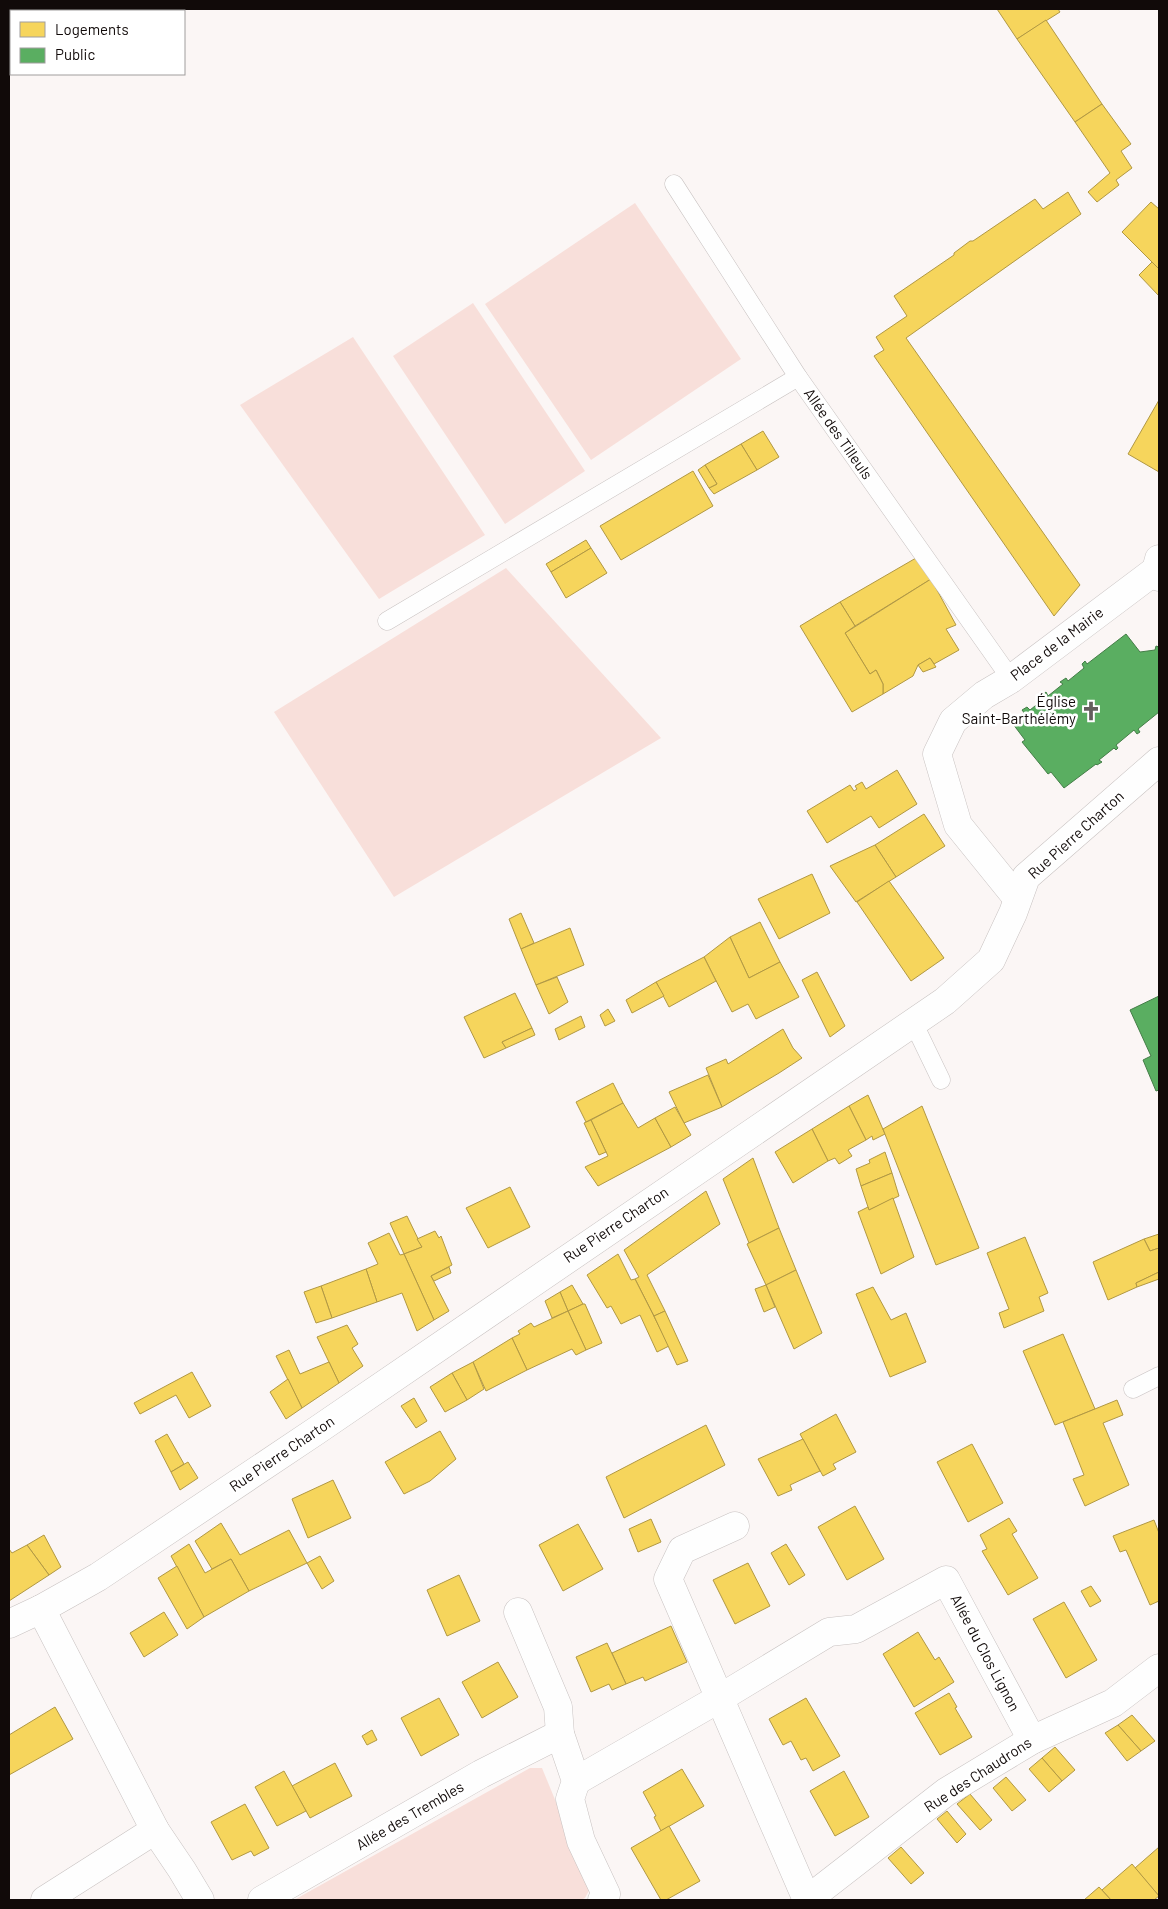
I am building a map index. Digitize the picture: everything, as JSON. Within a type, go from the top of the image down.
[{"type":"street","name":"Place de la Mairie","points":[[1017,898],[958,825],[937,754],[953,721],[984,695],[1011,678],[1158,568]]},
{"type":"street","name":"Rue Pierre Charton","points":[[9,1624],[41,1609],[98,1577],[316,1431],[946,1001],[992,960],[1026,877],[1159,761]]},
{"type":"street","points":[[735,1526],[682,1550],[668,1579],[807,1900]]},
{"type":"street","name":"Allée du Clos Lignon","points":[[720,1698],[829,1632],[856,1629],[946,1580],[1032,1740]]},
{"type":"street","points":[[41,1609],[155,1830],[200,1900]]},
{"type":"street","points":[[518,1612],[558,1707],[560,1734],[576,1781],[570,1799],[581,1841],[606,1894],[602,1900]]},
{"type":"street","name":"Rue des Chaudrons","points":[[807,1900],[946,1792],[1032,1740],[1113,1703],[1159,1668]]},
{"type":"street","points":[[576,1781],[720,1698]]},
{"type":"street","name":"Allée des Trembles","points":[[262,1900],[480,1774],[560,1734]]},
{"type":"street","points":[[46,1900],[155,1830]]},
{"type":"lane","name":"Allée des Tilleuls","points":[[674,184],[798,377],[1011,678]]},
{"type":"lane","points":[[387,621],[798,377]]},
{"type":"lane","points":[[913,1022],[941,1080]]},
{"type":"lane","points":[[1133,1389],[1159,1376]]},
{"type":"shaded area","points":[[635,203],[741,359],[591,460],[485,304]]},
{"type":"shaded area","points":[[473,303],[585,471],[505,524],[393,356]]},
{"type":"shaded area","points":[[353,337],[485,535],[379,599],[240,405]]},
{"type":"shaded area","points":[[506,568],[661,738],[394,897],[274,712]]},
{"type":"shaded area","points":[[530,1768],[542,1768],[591,1887],[585,1898],[581,1900],[294,1900]]},
{"type":"building: Logements","points":[[997,9],[1058,9],[1060,12],[1017,39]]},
{"type":"building: Logements","points":[[1046,20],[1102,104],[1075,122],[1017,39]]},
{"type":"building: Logements","points":[[1102,104],[1131,144],[1121,151],[1132,168],[1116,180],[1119,185],[1097,202],[1088,192],[1110,173],[1075,122]]},
{"type":"building: Logements","points":[[1068,192],[1081,214],[906,338],[1080,585],[1054,616],[874,356],[884,350],[876,337],[907,316],[894,296],[954,255],[954,253],[970,241],[973,241],[1035,199],[1043,209]]},
{"type":"building: Logements","points":[[1151,202],[1159,209],[1159,269],[1122,232]]},
{"type":"building: Logements","points":[[1152,262],[1159,269],[1159,296],[1139,275]]},
{"type":"building: Logements","points":[[1159,400],[1159,472],[1128,454]]},
{"type":"building: Logements","points":[[763,431],[779,457],[757,470],[741,444]]},
{"type":"building: Logements","points":[[741,444],[757,470],[714,494],[709,488],[717,484],[705,465]]},
{"type":"building: Logements","points":[[705,465],[717,484],[709,488],[698,470]]},
{"type":"building: Logements","points":[[693,471],[713,506],[621,560],[600,526]]},
{"type":"building: Logements","points":[[586,540],[591,548],[551,572],[546,564]]},
{"type":"building: Logements","points":[[591,548],[607,573],[566,598],[551,572]]},
{"type":"building: Logements","points":[[916,558],[931,579],[855,626],[840,602]]},
{"type":"building: Logements","points":[[931,579],[956,625],[946,629],[959,650],[934,664],[930,658],[918,665],[913,676],[883,694],[883,684],[876,670],[870,674],[845,633]]},
{"type":"building: Logements","points":[[840,602],[855,626],[845,633],[870,674],[876,670],[883,684],[883,694],[852,712],[800,626]]},
{"type":"building: Logements","points":[[930,658],[936,667],[923,672],[918,665]]},
{"type":"building: Logements","points":[[897,770],[917,804],[879,828],[871,816],[827,843],[807,811],[850,785],[854,791],[857,789],[855,786],[862,782],[866,789]]},
{"type":"building: Logements","points":[[924,814],[945,846],[896,877],[875,845]]},
{"type":"building: Logements","points":[[875,845],[896,877],[856,902],[830,866]]},
{"type":"building: Logements","points":[[812,874],[830,913],[779,939],[758,899]]},
{"type":"building: Logements","points":[[889,881],[944,958],[911,981],[857,902]]},
{"type":"building: Logements","points":[[521,913],[534,943],[521,949],[509,919]]},
{"type":"building: Logements","points":[[760,922],[780,962],[749,978],[730,937]]},
{"type":"building: Logements","points":[[570,928],[584,965],[536,985],[521,949]]},
{"type":"building: Logements","points":[[730,937],[749,978],[780,962],[799,997],[756,1019],[748,1004],[732,1012],[704,957]]},
{"type":"building: Logements","points":[[704,957],[716,981],[669,1007],[656,982]]},
{"type":"building: Logements","points":[[817,972],[845,1026],[830,1037],[802,980]]},
{"type":"building: Logements","points":[[557,977],[568,1002],[549,1014],[536,985]]},
{"type":"building: Logements","points":[[656,982],[664,996],[632,1013],[626,1000]]},
{"type":"building: Logements","points":[[515,993],[532,1028],[502,1042],[506,1048],[484,1058],[464,1017]]},
{"type":"building: Logements","points":[[608,1009],[615,1021],[605,1026],[600,1015]]},
{"type":"building: Logements","points":[[581,1016],[585,1027],[559,1040],[555,1029]]},
{"type":"building: Logements","points":[[532,1028],[535,1035],[506,1048],[502,1042]]},
{"type":"building: Logements","points":[[783,1029],[793,1048],[802,1058],[722,1107],[706,1068],[726,1059],[728,1064]]},
{"type":"building: Logements","points":[[708,1075],[722,1107],[684,1123],[669,1092]]},
{"type":"building: Logements","points":[[613,1083],[623,1103],[586,1122],[576,1102]]},
{"type":"building: Logements","points":[[868,1095],[885,1134],[873,1140],[872,1136],[866,1140],[849,1106]]},
{"type":"building: Logements","points":[[623,1103],[638,1128],[655,1118],[671,1147],[598,1186],[585,1167],[608,1156],[591,1120]]},
{"type":"building: Logements","points":[[849,1106],[866,1140],[848,1150],[852,1156],[839,1164],[835,1158],[828,1161],[812,1129]]},
{"type":"building: Logements","points":[[922,1106],[979,1248],[936,1265],[883,1129]]},
{"type":"building: Logements","points":[[675,1107],[691,1135],[671,1147],[655,1118]]},
{"type":"building: Logements","points":[[591,1120],[606,1152],[599,1155],[584,1123]]},
{"type":"building: Logements","points":[[812,1129],[828,1161],[793,1183],[775,1152]]},
{"type":"building: Logements","points":[[885,1152],[892,1173],[861,1186],[856,1169],[870,1163],[869,1160]]},
{"type":"building: Logements","points":[[753,1158],[779,1228],[749,1243],[723,1179]]},
{"type":"building: Logements","points":[[892,1173],[899,1196],[869,1210],[861,1186]]},
{"type":"building: Logements","points":[[510,1187],[530,1227],[488,1248],[466,1208]]},
{"type":"building: Logements","points":[[706,1191],[720,1224],[647,1275],[665,1311],[654,1316],[635,1279],[639,1277],[624,1250]]},
{"type":"building: Logements","points":[[893,1198],[914,1257],[881,1274],[858,1212],[868,1207],[869,1210]]},
{"type":"building: Logements","points":[[407,1216],[422,1247],[404,1254],[390,1223]]},
{"type":"building: Logements","points":[[779,1228],[796,1270],[766,1285],[747,1244]]},
{"type":"building: Logements","points":[[435,1231],[439,1238],[441,1236],[452,1265],[431,1276],[449,1311],[434,1320],[404,1254],[422,1247],[417,1239]]},
{"type":"building: Logements","points":[[389,1233],[400,1255],[404,1254],[434,1320],[417,1331],[402,1293],[377,1302],[366,1269],[378,1264],[368,1243]]},
{"type":"building: Logements","points":[[1159,1234],[1159,1248],[1150,1251],[1144,1239]]},
{"type":"building: Logements","points":[[1025,1237],[1048,1293],[1039,1297],[1044,1311],[1004,1328],[999,1313],[1009,1309],[987,1253]]},
{"type":"building: Logements","points":[[1144,1239],[1150,1251],[1159,1248],[1159,1272],[1136,1283],[1137,1287],[1108,1300],[1093,1262]]},
{"type":"building: Logements","points":[[618,1254],[631,1280],[635,1279],[669,1346],[657,1352],[640,1315],[621,1324],[611,1306],[607,1308],[587,1275]]},
{"type":"building: Logements","points":[[449,1267],[451,1273],[434,1281],[431,1276]]},
{"type":"building: Logements","points":[[366,1269],[377,1302],[332,1318],[321,1286]]},
{"type":"building: Logements","points":[[796,1270],[822,1333],[794,1349],[766,1285]]},
{"type":"building: Logements","points":[[1159,1272],[1159,1279],[1137,1287],[1136,1283]]},
{"type":"building: Logements","points":[[572,1285],[583,1304],[568,1311],[560,1292]]},
{"type":"building: Logements","points":[[766,1285],[775,1307],[764,1312],[755,1289]]},
{"type":"building: Logements","points":[[321,1286],[332,1318],[316,1323],[304,1292]]},
{"type":"building: Logements","points":[[873,1287],[891,1320],[906,1313],[926,1362],[890,1377],[856,1294]]},
{"type":"building: Logements","points":[[560,1292],[568,1311],[552,1318],[545,1301]]},
{"type":"building: Logements","points":[[585,1304],[602,1343],[586,1350],[568,1311]]},
{"type":"building: Logements","points":[[568,1311],[586,1350],[576,1355],[572,1349],[527,1370],[512,1338],[520,1334],[518,1331],[531,1323],[534,1327]]},
{"type":"building: Logements","points":[[665,1311],[688,1361],[677,1365],[654,1316]]},
{"type":"building: Logements","points":[[347,1325],[358,1344],[352,1348],[363,1366],[339,1383],[317,1337]]},
{"type":"building: Logements","points":[[1063,1334],[1095,1409],[1055,1425],[1023,1351]]},
{"type":"building: Logements","points":[[512,1338],[527,1370],[486,1391],[473,1362]]},
{"type":"building: Logements","points":[[289,1350],[300,1374],[329,1362],[339,1383],[302,1408],[276,1356]]},
{"type":"building: Logements","points":[[473,1362],[484,1389],[467,1400],[452,1373]]},
{"type":"building: Logements","points":[[192,1372],[211,1406],[189,1418],[176,1395],[140,1414],[134,1403]]},
{"type":"building: Logements","points":[[452,1373],[467,1400],[445,1412],[430,1387]]},
{"type":"building: Logements","points":[[288,1379],[302,1408],[286,1419],[270,1392]]},
{"type":"building: Logements","points":[[414,1398],[427,1421],[416,1428],[401,1406]]},
{"type":"building: Logements","points":[[1117,1400],[1123,1415],[1103,1423],[1129,1485],[1085,1506],[1073,1479],[1084,1475],[1063,1422]]},
{"type":"building: Logements","points":[[836,1414],[856,1452],[833,1464],[836,1469],[823,1476],[800,1434]]},
{"type":"building: Logements","points":[[706,1425],[725,1465],[624,1518],[606,1477]]},
{"type":"building: Logements","points":[[440,1431],[456,1459],[430,1481],[404,1494],[385,1462]]},
{"type":"building: Logements","points":[[167,1434],[184,1464],[171,1472],[155,1441]]},
{"type":"building: Logements","points":[[803,1439],[820,1471],[790,1485],[792,1490],[778,1496],[758,1459]]},
{"type":"building: Logements","points":[[972,1444],[1003,1503],[968,1522],[937,1462]]},
{"type":"building: Logements","points":[[188,1462],[198,1478],[180,1490],[171,1472]]},
{"type":"building: Logements","points":[[333,1480],[351,1518],[308,1538],[292,1499]]},
{"type":"building: Logements","points":[[855,1506],[884,1559],[847,1580],[818,1527]]},
{"type":"building: Logements","points":[[1009,1518],[1017,1531],[1012,1534],[1038,1578],[1008,1595],[982,1551],[987,1549],[980,1535]]},
{"type":"building: Logements","points":[[651,1519],[661,1542],[638,1552],[629,1529]]},
{"type":"building: Logements","points":[[1154,1520],[1159,1533],[1159,1601],[1150,1605],[1126,1550],[1120,1552],[1113,1536]]},
{"type":"building: Logements","points":[[221,1523],[240,1555],[289,1530],[307,1563],[249,1591],[231,1559],[212,1569],[195,1541]]},
{"type":"building: Logements","points":[[578,1524],[603,1569],[563,1591],[539,1545]]},
{"type":"building: Logements","points":[[44,1535],[61,1567],[49,1575],[27,1545]]},
{"type":"building: Logements","points":[[189,1544],[205,1573],[231,1559],[249,1591],[204,1617],[171,1556]]},
{"type":"building: Logements","points":[[786,1544],[805,1575],[789,1585],[771,1553]]},
{"type":"building: Logements","points":[[27,1545],[49,1575],[9,1601],[9,1549],[12,1553]]},
{"type":"building: Logements","points":[[320,1556],[334,1581],[322,1589],[307,1563]]},
{"type":"building: Logements","points":[[748,1563],[770,1606],[735,1624],[713,1580]]},
{"type":"building: Logements","points":[[177,1566],[204,1617],[187,1629],[158,1578]]},
{"type":"building: Logements","points":[[459,1575],[480,1621],[447,1636],[427,1590]]},
{"type":"building: Logements","points":[[1091,1586],[1101,1601],[1090,1607],[1081,1591]]},
{"type":"building: Logements","points":[[1064,1602],[1097,1660],[1066,1678],[1033,1619]]},
{"type":"building: Logements","points":[[164,1612],[178,1635],[144,1657],[130,1633]]},
{"type":"building: Logements","points":[[671,1626],[687,1662],[645,1681],[643,1677],[626,1684],[612,1653]]},
{"type":"building: Logements","points":[[918,1632],[935,1660],[939,1657],[954,1682],[914,1707],[883,1654]]},
{"type":"building: Logements","points":[[607,1643],[626,1684],[612,1690],[609,1684],[591,1692],[576,1657]]},
{"type":"building: Logements","points":[[498,1662],[518,1697],[482,1718],[462,1682]]},
{"type":"building: Logements","points":[[949,1693],[957,1707],[955,1708],[972,1737],[940,1755],[915,1713]]},
{"type":"building: Logements","points":[[439,1698],[459,1735],[421,1756],[401,1718]]},
{"type":"building: Logements","points":[[806,1698],[840,1756],[813,1771],[806,1758],[801,1760],[791,1741],[783,1745],[769,1719]]},
{"type":"building: Logements","points":[[55,1707],[73,1739],[9,1775],[9,1735]]},
{"type":"building: Logements","points":[[1132,1715],[1155,1741],[1141,1751],[1118,1725]]},
{"type":"building: Logements","points":[[1118,1725],[1141,1751],[1127,1761],[1105,1733]]},
{"type":"building: Logements","points":[[372,1730],[377,1740],[367,1745],[362,1736]]},
{"type":"building: Logements","points":[[1055,1747],[1075,1770],[1062,1781],[1042,1758]]},
{"type":"building: Logements","points":[[1042,1758],[1062,1781],[1049,1792],[1029,1769]]},
{"type":"building: Logements","points":[[335,1763],[352,1796],[310,1818],[292,1786]]},
{"type":"building: Logements","points":[[682,1769],[704,1806],[661,1831],[654,1817],[656,1816],[643,1792]]},
{"type":"building: Logements","points":[[284,1771],[306,1811],[277,1826],[255,1787]]},
{"type":"building: Logements","points":[[844,1771],[869,1817],[835,1836],[810,1791]]},
{"type":"building: Logements","points":[[1006,1777],[1026,1800],[1012,1811],[993,1788]]},
{"type":"building: Logements","points":[[970,1794],[992,1820],[980,1830],[957,1804]]},
{"type":"building: Logements","points":[[245,1804],[269,1848],[254,1856],[251,1851],[232,1860],[211,1822]]},
{"type":"building: Logements","points":[[947,1811],[966,1834],[957,1843],[937,1819]]},
{"type":"building: Logements","points":[[669,1826],[700,1881],[666,1900],[661,1900],[631,1848]]},
{"type":"building: Logements","points":[[901,1847],[924,1873],[911,1884],[888,1858]]},
{"type":"building: Logements","points":[[1159,1847],[1159,1896],[1135,1868]]},
{"type":"building: Logements","points":[[1132,1864],[1159,1896],[1154,1900],[1111,1900],[1102,1890]]},
{"type":"building: Logements","points":[[1099,1887],[1111,1900],[1084,1900]]},
{"type":"building: Public","name":"Église Saint-Barthélémy","points":[[1126,634],[1140,652],[1155,650],[1156,646],[1159,647],[1159,712],[1138,729],[1140,732],[1137,734],[1134,730],[1116,745],[1118,748],[1116,750],[1114,748],[1099,760],[1102,762],[1096,764],[1064,788],[1051,772],[1048,774],[1022,742],[1025,740],[1013,724],[1025,714],[1022,710],[1027,707],[1030,710],[1045,698],[1042,695],[1046,692],[1048,696],[1063,684],[1060,682],[1066,678],[1068,681],[1084,668],[1082,664],[1085,661],[1087,664]]},
{"type":"building: Public","points":[[1159,996],[1159,1090],[1156,1091],[1143,1060],[1151,1056],[1130,1010]]},
{"type":"place","name":"Église Saint-Barthélémy","points":[[1091,711]]}]
